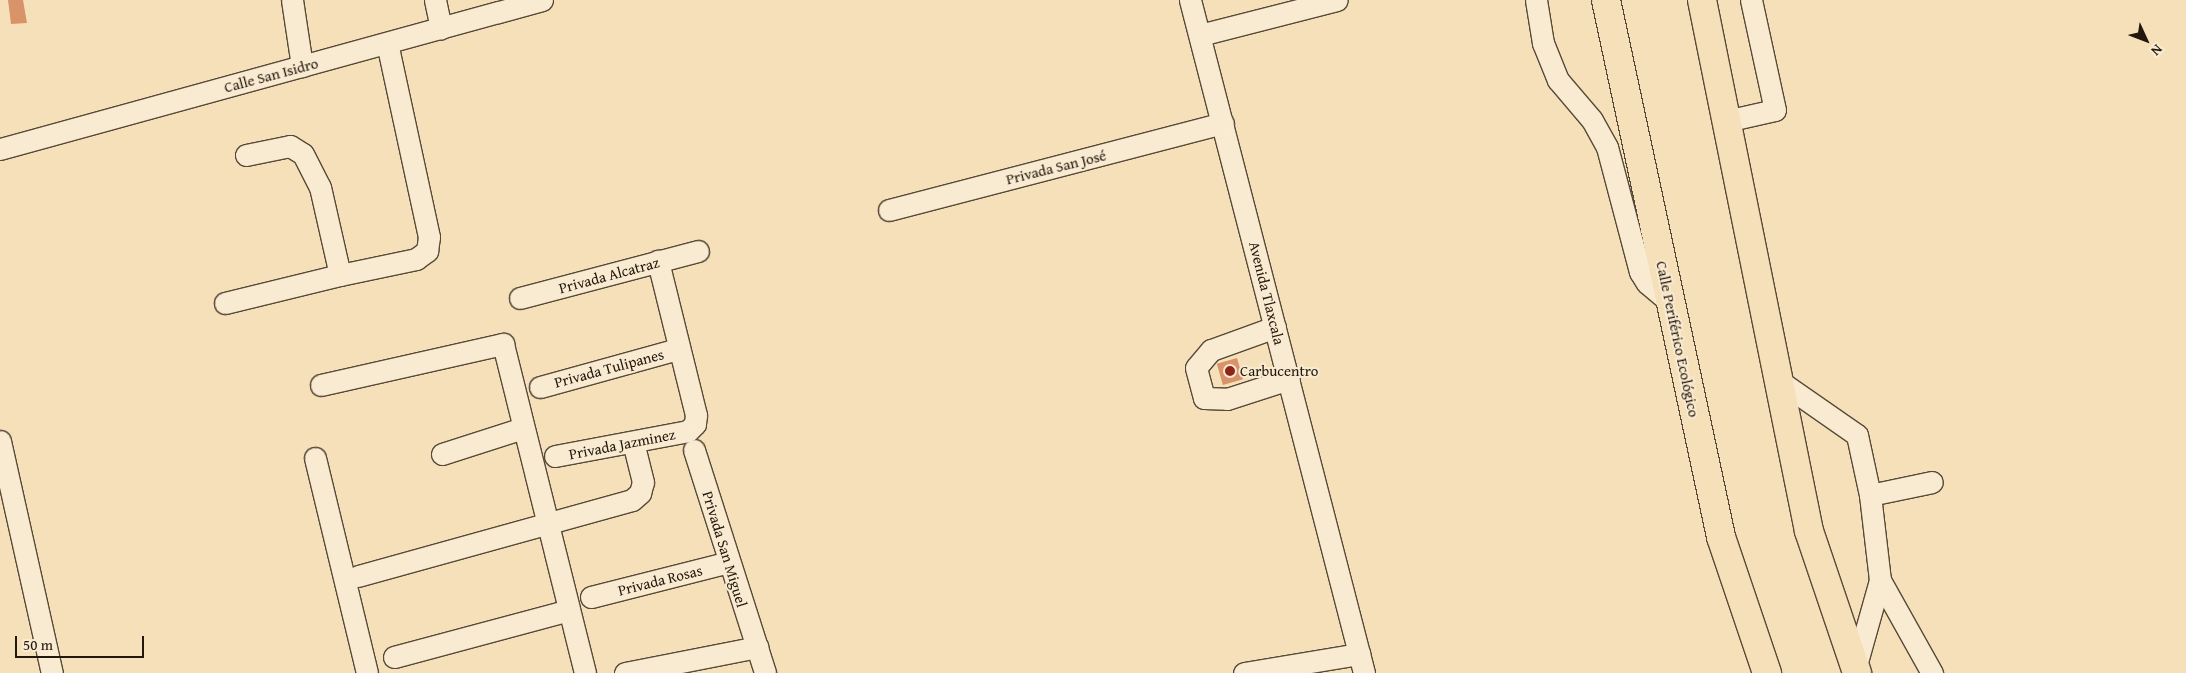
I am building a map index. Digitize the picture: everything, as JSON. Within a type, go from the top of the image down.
[{"type":"highway","name":"Calle Periférico Ecológico","points":[[1606,0],[1721,537],[1768,673]]},
{"type":"highway","points":[[1702,0],[1809,531],[1856,671]]},
{"type":"street","points":[[292,0],[302,66]]},
{"type":"street","points":[[435,0],[441,28]]},
{"type":"street","name":"Calle San Isidro","points":[[0,149],[542,0]]},
{"type":"street","name":"Avenida Tlaxcala","points":[[1190,0],[1361,664]]},
{"type":"street","points":[[1200,34],[1337,0]]},
{"type":"street","points":[[1536,0],[1543,43],[1558,80],[1592,120],[1607,147],[1640,272],[1647,283],[1671,303]]},
{"type":"street","points":[[1726,121],[1775,110],[1751,0]]},
{"type":"street","points":[[225,303],[416,259],[427,251],[429,237],[387,43]]},
{"type":"street","name":"Privada San José","points":[[889,210],[1223,123]]},
{"type":"street","points":[[246,155],[290,146],[303,154],[320,187],[340,275]]},
{"type":"street","name":"Privada Alcatraz","points":[[520,298],[698,251]]},
{"type":"street","points":[[658,261],[678,349],[696,414],[691,441]]},
{"type":"street","points":[[1275,327],[1211,350],[1196,368],[1204,398],[1227,399],[1289,379]]},
{"type":"street","points":[[320,385],[503,344],[584,673]]},
{"type":"street","name":"Privada Tulipanes","points":[[540,387],[678,349]]},
{"type":"street","points":[[1778,380],[1857,435],[1870,495],[1880,580],[1856,671]]},
{"type":"street","points":[[442,454],[523,428]]},
{"type":"street","points":[[0,441],[52,673]]},
{"type":"street","name":"Privada Jazminez","points":[[556,456],[633,442],[691,441]]},
{"type":"street","name":"Privada San Miguel","points":[[691,441],[756,647],[766,673]]},
{"type":"street","points":[[358,576],[632,500],[640,493],[643,482],[633,442]]},
{"type":"street","points":[[315,458],[367,673]]},
{"type":"street","points":[[1870,495],[1932,482]]},
{"type":"street","name":"Privada Rosas","points":[[592,597],[729,562]]},
{"type":"street","points":[[1880,580],[1932,673]]},
{"type":"street","points":[[394,657],[569,610]]},
{"type":"street","points":[[625,673],[756,647]]},
{"type":"street","points":[[1244,673],[1361,664]]},
{"type":"building","points":[[8,0],[23,0],[27,23],[11,24]]},
{"type":"building","name":"Carbucentro","points":[[1237,358],[1243,379],[1223,385],[1217,364]]},
{"type":"place","name":"Carbucentro","points":[[1230,371]]}]
